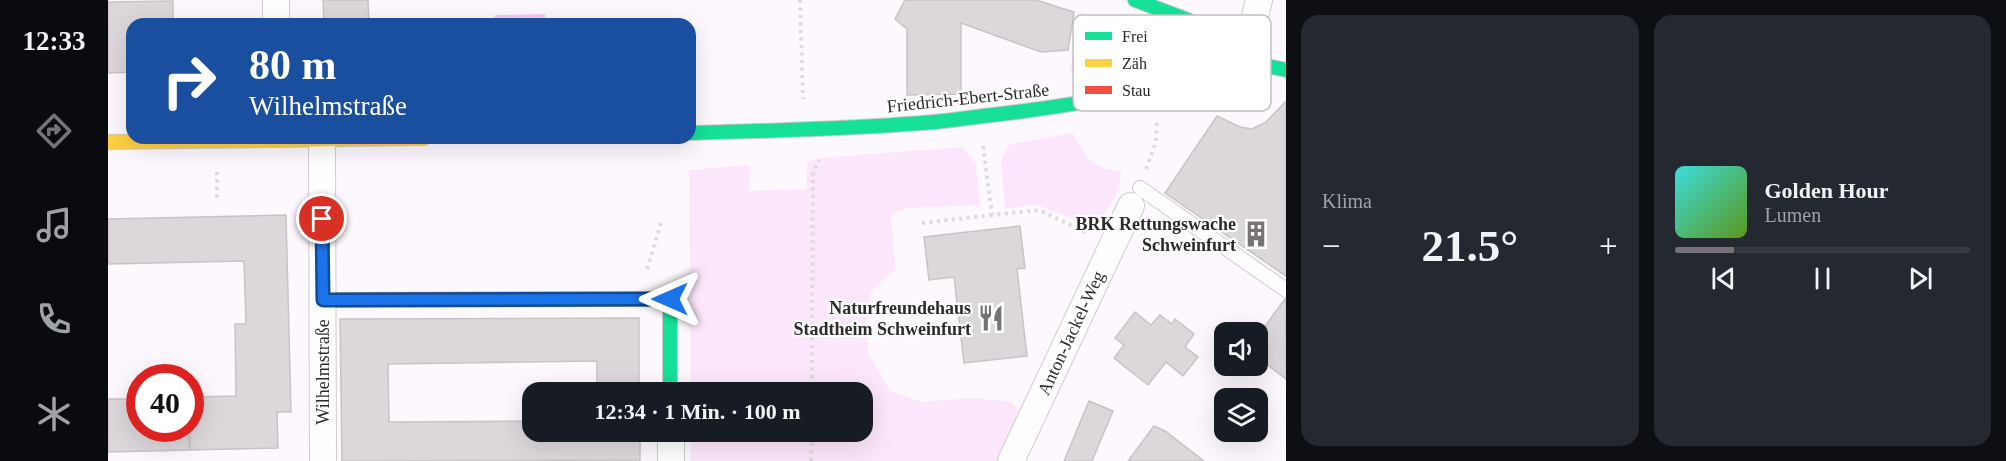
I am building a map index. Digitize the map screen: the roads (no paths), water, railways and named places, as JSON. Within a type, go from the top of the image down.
[{"type":"main road","points":[[1135,0],[1175,15]]},
{"type":"main road","points":[[1271,67],[1286,70]]},
{"type":"main road","name":"Friedrich-Ebert-Straße","points":[[696,133],[924,123],[1073,104]]},
{"type":"main road","points":[[108,142],[126,142]]},
{"type":"main road","points":[[323,300],[670,299],[670,382]]},
{"type":"street","points":[[276,0],[276,18]]},
{"type":"street","points":[[1255,15],[1259,0]]},
{"type":"street","name":"Wilhelmstraße","points":[[322,144],[323,461]]},
{"type":"street","name":"Anton-Jackel-Weg","points":[[1011,461],[1135,197]]},
{"type":"street","points":[[670,442],[671,461]]},
{"type":"lane","points":[[1135,197],[1286,290]]},
{"type":"place","name":"BRK Rettungswache Schweinfurt","points":[[1256,234]]},
{"type":"place","name":"Naturfreundehaus Stadtheim Schweinfurt","points":[[991,318]]}]
